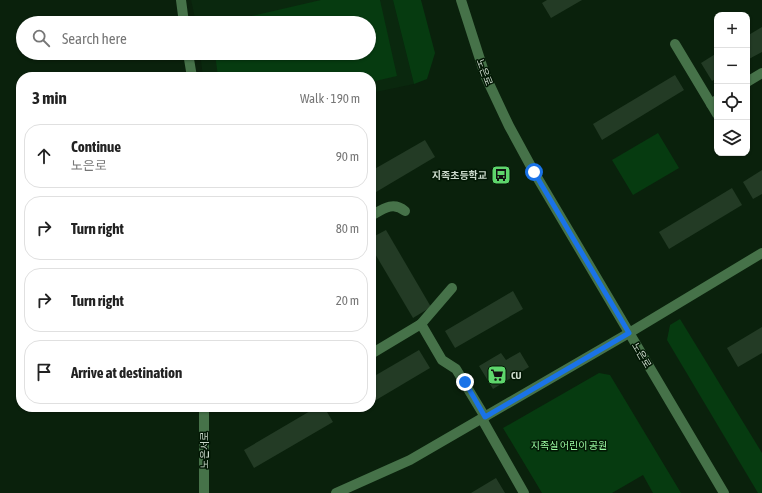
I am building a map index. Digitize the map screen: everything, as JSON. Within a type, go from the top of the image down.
[{"type":"street","points":[[181,0],[183,16]]},
{"type":"street","name":"노은로","points":[[461,0],[485,74],[509,126],[724,493]]},
{"type":"street","points":[[675,44],[714,102]]},
{"type":"street","points":[[189,60],[191,72]]},
{"type":"street","points":[[750,80],[762,73]]},
{"type":"street","points":[[376,214],[393,205],[399,206],[405,211]]},
{"type":"street","points":[[336,493],[410,460],[629,333],[762,253]]},
{"type":"street","points":[[376,351],[420,324],[452,288]]},
{"type":"street","points":[[420,324],[442,360],[456,369],[524,493]]},
{"type":"street","name":"노은서로","points":[[204,412],[204,493]]},
{"type":"shaded area","points":[[191,0],[393,0],[414,84],[376,92],[376,72],[202,72],[201,60],[376,60],[376,16],[194,16]]},
{"type":"green space","points":[[321,0],[380,0],[397,76],[376,81],[376,72],[217,72],[216,60],[376,60],[376,16],[251,16]]},
{"type":"green space","points":[[393,0],[421,0],[435,53],[427,79],[414,84]]},
{"type":"green space","points":[[658,133],[679,168],[633,195],[612,160]]},
{"type":"green space","points":[[680,319],[762,453],[762,493],[758,493],[667,340],[670,325]]},
{"type":"green space","name":"지족실 어린이 공원","points":[[599,373],[610,375],[681,493],[653,493],[643,475],[612,493],[542,493],[503,428]]},
{"type":"building","points":[[547,0],[582,0],[551,18],[542,3]]},
{"type":"building","points":[[762,27],[762,52],[750,58],[750,48],[750,34]]},
{"type":"building","points":[[714,55],[714,80],[712,81],[701,63]]},
{"type":"building","points":[[675,75],[684,90],[602,140],[593,124]]},
{"type":"building","points":[[425,140],[435,157],[376,192],[376,168]]},
{"type":"building","points":[[762,170],[762,194],[753,199],[743,182]]},
{"type":"building","points":[[732,188],[742,205],[669,249],[659,232]]},
{"type":"building","points":[[386,230],[431,307],[413,318],[376,255],[376,235]]},
{"type":"building","points":[[513,291],[523,309],[455,348],[445,331]]},
{"type":"building","points":[[762,327],[762,353],[738,367],[727,348]]},
{"type":"building","points":[[419,350],[430,368],[376,400],[376,375]]},
{"type":"building","points":[[520,352],[529,367],[493,389],[479,366],[501,353],[506,360]]},
{"type":"building","points":[[309,412],[327,412],[333,422],[254,468],[244,450]]},
{"type":"building","points":[[496,478],[505,493],[471,493]]},
{"type":"place","name":"지족초등학교","points":[[501,175]]},
{"type":"place","name":"CU","points":[[497,375]]},
{"type":"route","points":[[465,382],[485,417],[629,333],[534,172]]}]
